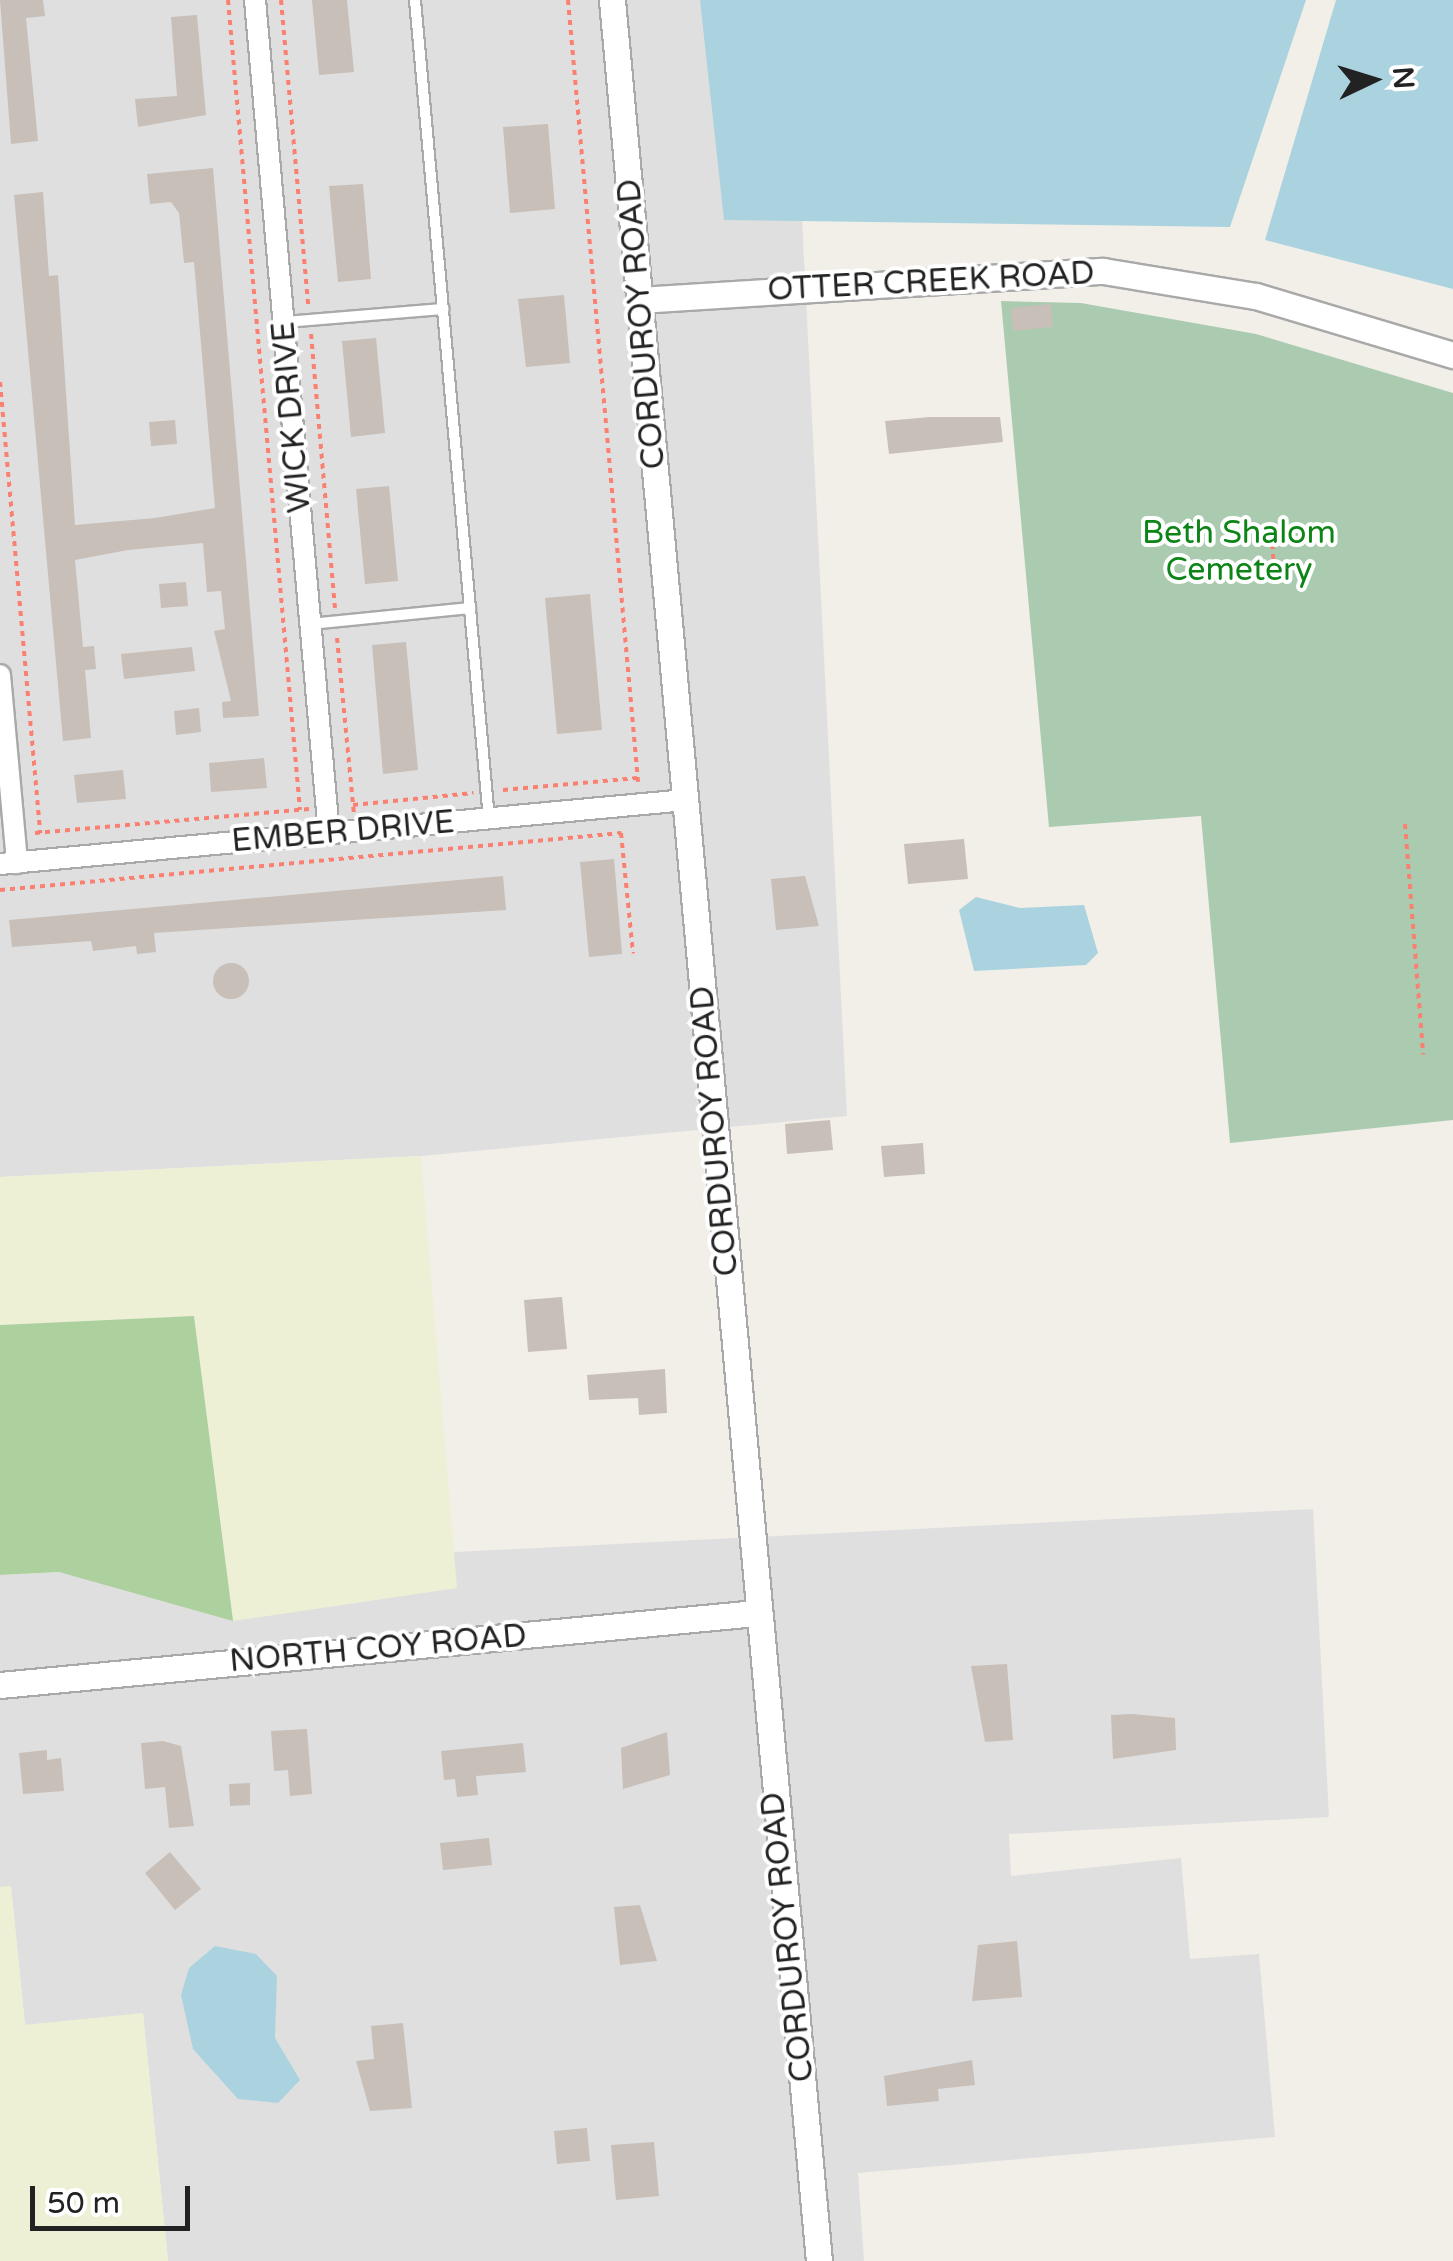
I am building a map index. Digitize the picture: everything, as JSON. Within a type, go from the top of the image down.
[{"type":"street","name":"WICK DRIVE","points":[[255,0],[329,834]]},
{"type":"street","name":"CORDUROY ROAD","points":[[612,0],[756,1613],[819,2261]]},
{"type":"street","name":"OTTER CREEK ROAD","points":[[639,300],[1104,272],[1256,296],[1453,354]]},
{"type":"street","points":[[0,675],[14,835],[8,864]]},
{"type":"street","name":"EMBER DRIVE","points":[[8,864],[686,800]]},
{"type":"street","name":"NORTH COY ROAD","points":[[0,1684],[756,1613]]},
{"type":"lane","points":[[415,0],[489,819]]},
{"type":"lane","points":[[284,322],[442,309]]},
{"type":"lane","points":[[310,624],[470,608]]},
{"type":"path","points":[[228,0],[300,810]]},
{"type":"path","points":[[281,0],[353,805],[361,857]]},
{"type":"path","points":[[568,0],[629,806],[621,832],[633,953]]},
{"type":"path","points":[[0,382],[40,833]]},
{"type":"path","points":[[1271,524],[1275,584]]},
{"type":"path","points":[[14,835],[353,805]]},
{"type":"path","points":[[1405,824],[1424,1054]]},
{"type":"path","points":[[0,890],[621,832]]},
{"type":"shaded area","points":[[0,0],[791,0],[847,1116],[421,1156],[0,1177]]},
{"type":"shaded area","points":[[1313,1509],[1329,1817],[1009,1834],[1011,1876],[1181,1858],[1190,1959],[1259,1954],[1275,2137],[858,2173],[864,2261],[168,2261],[143,2014],[25,2025],[11,1887],[0,1887],[0,1575]]},
{"type":"green space","name":"Beth Shalom Cemetery","points":[[1001,301],[1081,303],[1256,334],[1453,393],[1453,1120],[1230,1143],[1201,816],[1049,827]]},
{"type":"green space","points":[[421,1156],[457,1588],[233,1621],[194,1316],[0,1325],[0,1177]]},
{"type":"green space","points":[[194,1316],[233,1621],[59,1572],[0,1575],[0,1325]]},
{"type":"green space","points":[[11,1886],[25,2025],[143,2013],[168,2261],[0,2261],[0,1887]]},
{"type":"water","points":[[700,0],[1306,0],[1230,227],[724,220]]},
{"type":"water","points":[[1336,0],[1453,0],[1453,289],[1265,240]]},
{"type":"water","points":[[976,897],[1020,908],[1084,905],[1098,953],[1086,965],[974,971],[959,910]]},
{"type":"water","points":[[215,1946],[256,1954],[277,1976],[275,2038],[300,2080],[278,2103],[238,2099],[193,2049],[181,1995],[189,1968]]},
{"type":"building","points":[[0,0],[43,0],[45,16],[26,18],[38,141],[11,144]]},
{"type":"building","points":[[312,0],[347,0],[354,72],[319,75]]},
{"type":"building","points":[[197,15],[206,115],[138,127],[135,99],[177,96],[171,17]]},
{"type":"building","points":[[548,124],[555,209],[510,213],[503,127]]},
{"type":"building","points":[[213,168],[259,716],[223,718],[222,702],[231,701],[214,631],[225,629],[221,591],[207,592],[203,543],[128,550],[75,560],[83,647],[94,646],[96,669],[85,670],[91,738],[63,741],[14,195],[43,192],[49,276],[58,275],[75,525],[155,518],[215,508],[194,262],[184,263],[179,213],[171,202],[150,204],[147,174]]},
{"type":"building","points":[[363,184],[371,279],[338,282],[329,186]]},
{"type":"building","points":[[564,295],[570,363],[526,367],[518,299]]},
{"type":"building","points":[[1051,304],[1053,327],[1013,331],[1011,308]]},
{"type":"building","points":[[376,338],[385,433],[351,437],[342,341]]},
{"type":"building","points":[[1000,417],[1003,442],[889,454],[885,421]]},
{"type":"building","points":[[175,420],[177,444],[151,446],[149,422]]},
{"type":"building","points":[[389,486],[398,581],[365,584],[356,489]]},
{"type":"building","points":[[186,582],[188,606],[161,608],[159,584]]},
{"type":"building","points":[[590,594],[602,730],[557,734],[545,598]]},
{"type":"building","points":[[406,642],[418,770],[383,774],[372,645]]},
{"type":"building","points":[[192,647],[195,671],[124,679],[121,654]]},
{"type":"building","points":[[199,708],[201,732],[176,735],[174,711]]},
{"type":"building","points":[[264,758],[267,788],[211,792],[209,763]]},
{"type":"building","points":[[123,770],[126,799],[77,803],[74,775]]},
{"type":"building","points":[[964,839],[968,879],[908,884],[904,844]]},
{"type":"building","points":[[614,859],[622,954],[589,957],[580,862]]},
{"type":"building","points":[[503,876],[506,910],[154,933],[156,952],[137,954],[136,946],[93,951],[91,941],[12,947],[9,920]]},
{"type":"building","points":[[805,876],[819,926],[776,930],[771,879]]},
{"type":"building","points":[[231,963],[244,968],[249,981],[244,994],[231,999],[218,994],[213,981],[218,968]]},
{"type":"building","points":[[830,1120],[833,1150],[787,1154],[785,1124]]},
{"type":"building","points":[[923,1143],[925,1174],[884,1177],[881,1146]]},
{"type":"building","points":[[562,1297],[567,1349],[528,1352],[524,1300]]},
{"type":"building","points":[[665,1369],[667,1413],[639,1415],[638,1398],[589,1400],[587,1375]]},
{"type":"building","points":[[1007,1664],[1013,1740],[985,1742],[971,1666]]},
{"type":"building","points":[[1111,1715],[1175,1718],[1176,1750],[1113,1759]]},
{"type":"building","points":[[307,1729],[312,1794],[290,1796],[288,1770],[274,1771],[271,1731]]},
{"type":"building","points":[[667,1732],[670,1775],[623,1789],[621,1748]]},
{"type":"building","points":[[163,1741],[181,1746],[194,1826],[169,1828],[165,1787],[145,1789],[141,1743]]},
{"type":"building","points":[[523,1743],[526,1772],[476,1776],[478,1795],[457,1797],[455,1779],[444,1780],[441,1751]]},
{"type":"building","points":[[47,1750],[47,1760],[61,1758],[64,1791],[23,1794],[19,1753]]},
{"type":"building","points":[[250,1783],[250,1805],[230,1806],[229,1784]]},
{"type":"building","points":[[489,1838],[492,1865],[443,1870],[440,1843]]},
{"type":"building","points":[[170,1852],[201,1889],[175,1910],[145,1873]]},
{"type":"building","points":[[640,1905],[657,1961],[620,1965],[614,1907]]},
{"type":"building","points":[[1017,1941],[1022,1997],[972,2001],[978,1945]]},
{"type":"building","points":[[403,2023],[412,2108],[370,2111],[356,2061],[374,2059],[371,2026]]},
{"type":"building","points":[[972,2060],[975,2085],[938,2089],[939,2101],[887,2106],[884,2076]]},
{"type":"building","points":[[587,2128],[590,2161],[557,2164],[554,2131]]},
{"type":"building","points":[[654,2142],[659,2196],[616,2200],[611,2145]]}]
